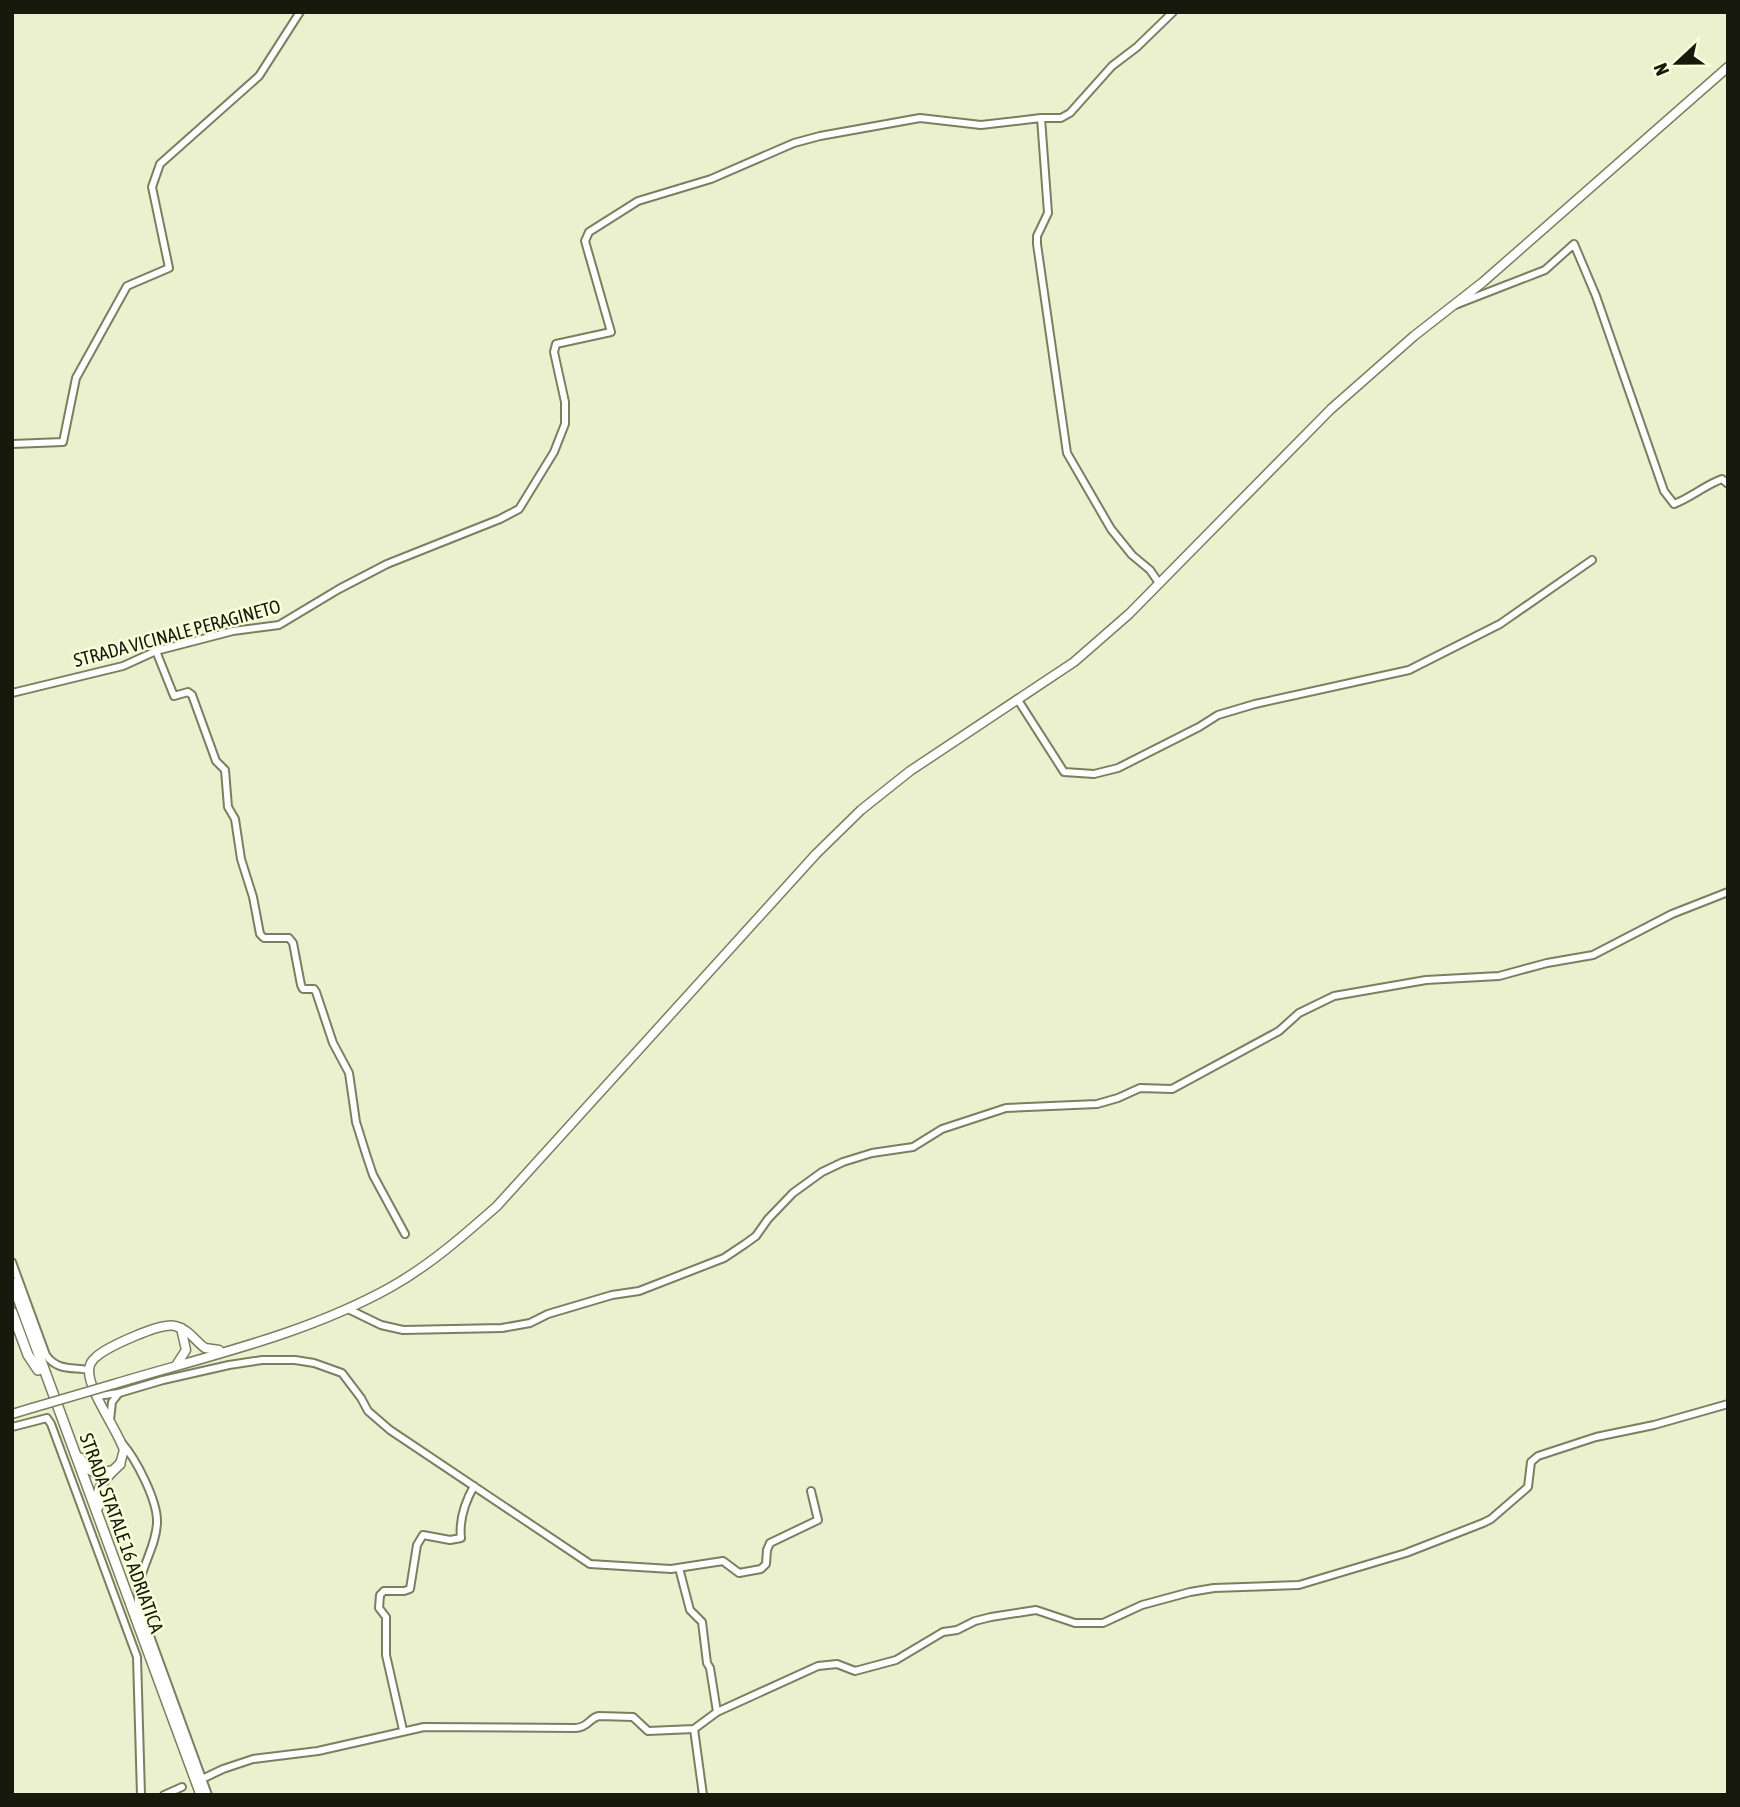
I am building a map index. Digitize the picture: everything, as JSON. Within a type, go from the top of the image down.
[{"type":"highway","name":"STRADA STATALE 16 ADRIATICA","points":[[12,1282],[201,1795]]},
{"type":"highway","name":"STRADA STATALE 16 ADRIATICA","points":[[12,1298],[195,1795]]},
{"type":"highway","points":[[12,1312],[28,1355],[38,1370]]},
{"type":"highway","points":[[61,1415],[87,1469],[97,1473],[117,1467]]},
{"type":"highway","points":[[111,1552],[97,1496],[101,1484],[117,1467]]},
{"type":"main road","points":[[12,1415],[229,1350],[348,1309],[419,1269],[458,1240],[497,1206],[816,854],[861,810],[910,771],[1018,700],[1095,645],[1331,408],[1728,67]]},
{"type":"main road","points":[[117,1467],[124,1450],[97,1396],[90,1366],[104,1351],[157,1327],[171,1325],[190,1332],[197,1343],[205,1348],[229,1350]]},
{"type":"main road","points":[[181,1328],[187,1350],[196,1360]]},
{"type":"main road","points":[[196,1360],[197,1343]]},
{"type":"main road","points":[[175,1366],[187,1350]]},
{"type":"street","points":[[12,444],[62,442],[76,378],[127,286],[169,268],[152,187],[160,164],[259,76],[300,12]]},
{"type":"street","points":[[1159,583],[1111,529],[1067,453],[1037,236],[1048,212],[1041,118],[1061,118],[1070,113],[1112,66],[1137,47],[1173,12]]},
{"type":"street","name":"STRADA VICINALE PERAGINETO","points":[[12,692],[123,666],[156,651],[237,630],[279,625],[387,564],[500,519],[523,505],[558,444],[565,424],[565,402],[554,352],[556,344],[611,332],[585,237],[638,201],[711,179],[794,143],[848,129],[920,118],[981,125],[1041,118]]},
{"type":"street","points":[[1454,305],[1545,270],[1574,244],[1596,296],[1664,491],[1674,504],[1722,479],[1728,484]]},
{"type":"street","points":[[1018,700],[1064,772],[1094,774],[1118,768],[1218,715],[1255,704],[1409,670],[1500,624],[1592,560]]},
{"type":"street","points":[[156,651],[174,696],[188,692],[192,695],[216,761],[225,770],[228,807],[235,819],[240,859],[253,897],[260,934],[264,938],[289,938],[293,943],[301,985],[303,989],[314,989],[316,992],[333,1044],[349,1073],[356,1122],[373,1175],[405,1234]]},
{"type":"street","points":[[348,1309],[381,1325],[403,1330],[502,1328],[530,1323],[548,1314],[612,1295],[639,1291],[724,1258],[756,1236],[793,1193],[843,1161],[872,1153],[913,1147],[942,1129],[1006,1108],[1097,1104],[1145,1087],[1172,1089],[1279,1031],[1299,1013],[1329,997],[1426,980],[1499,976],[1547,963],[1588,957],[1683,908],[1728,892]]},
{"type":"street","points":[[12,1262],[51,1363],[57,1367],[90,1366]]},
{"type":"street","points":[[97,1396],[118,1394],[163,1380],[262,1360],[314,1363],[342,1373],[375,1418],[590,1564],[679,1568],[723,1561],[739,1573],[764,1568],[770,1543],[818,1520],[811,1491]]},
{"type":"street","points":[[110,1421],[111,1406],[118,1394]]},
{"type":"street","points":[[202,1779],[253,1759],[318,1751],[403,1730],[443,1726],[576,1728],[588,1725],[599,1716],[633,1717],[648,1731],[694,1729],[717,1712],[818,1665],[838,1664],[855,1671],[896,1660],[943,1632],[957,1630],[991,1617],[1036,1610],[1075,1623],[1103,1623],[1142,1605],[1190,1592],[1214,1588],[1299,1585],[1406,1553],[1491,1519],[1528,1487],[1531,1462],[1538,1457],[1596,1437],[1654,1425],[1728,1404]]},
{"type":"street","points":[[12,1427],[47,1418],[51,1424],[137,1657],[141,1795]]},
{"type":"street","points":[[121,1441],[139,1466],[157,1523],[139,1582],[138,1603],[208,1795]]},
{"type":"street","points":[[117,1467],[129,1461],[139,1466]]},
{"type":"street","points":[[403,1730],[386,1654],[386,1617],[379,1608],[380,1595],[384,1591],[410,1589],[418,1542],[423,1535],[450,1540],[461,1538],[461,1519],[474,1486]]},
{"type":"street","points":[[679,1568],[690,1610],[702,1622],[717,1712]]},
{"type":"street","points":[[694,1729],[703,1795]]},
{"type":"street","points":[[164,1795],[183,1787]]}]
